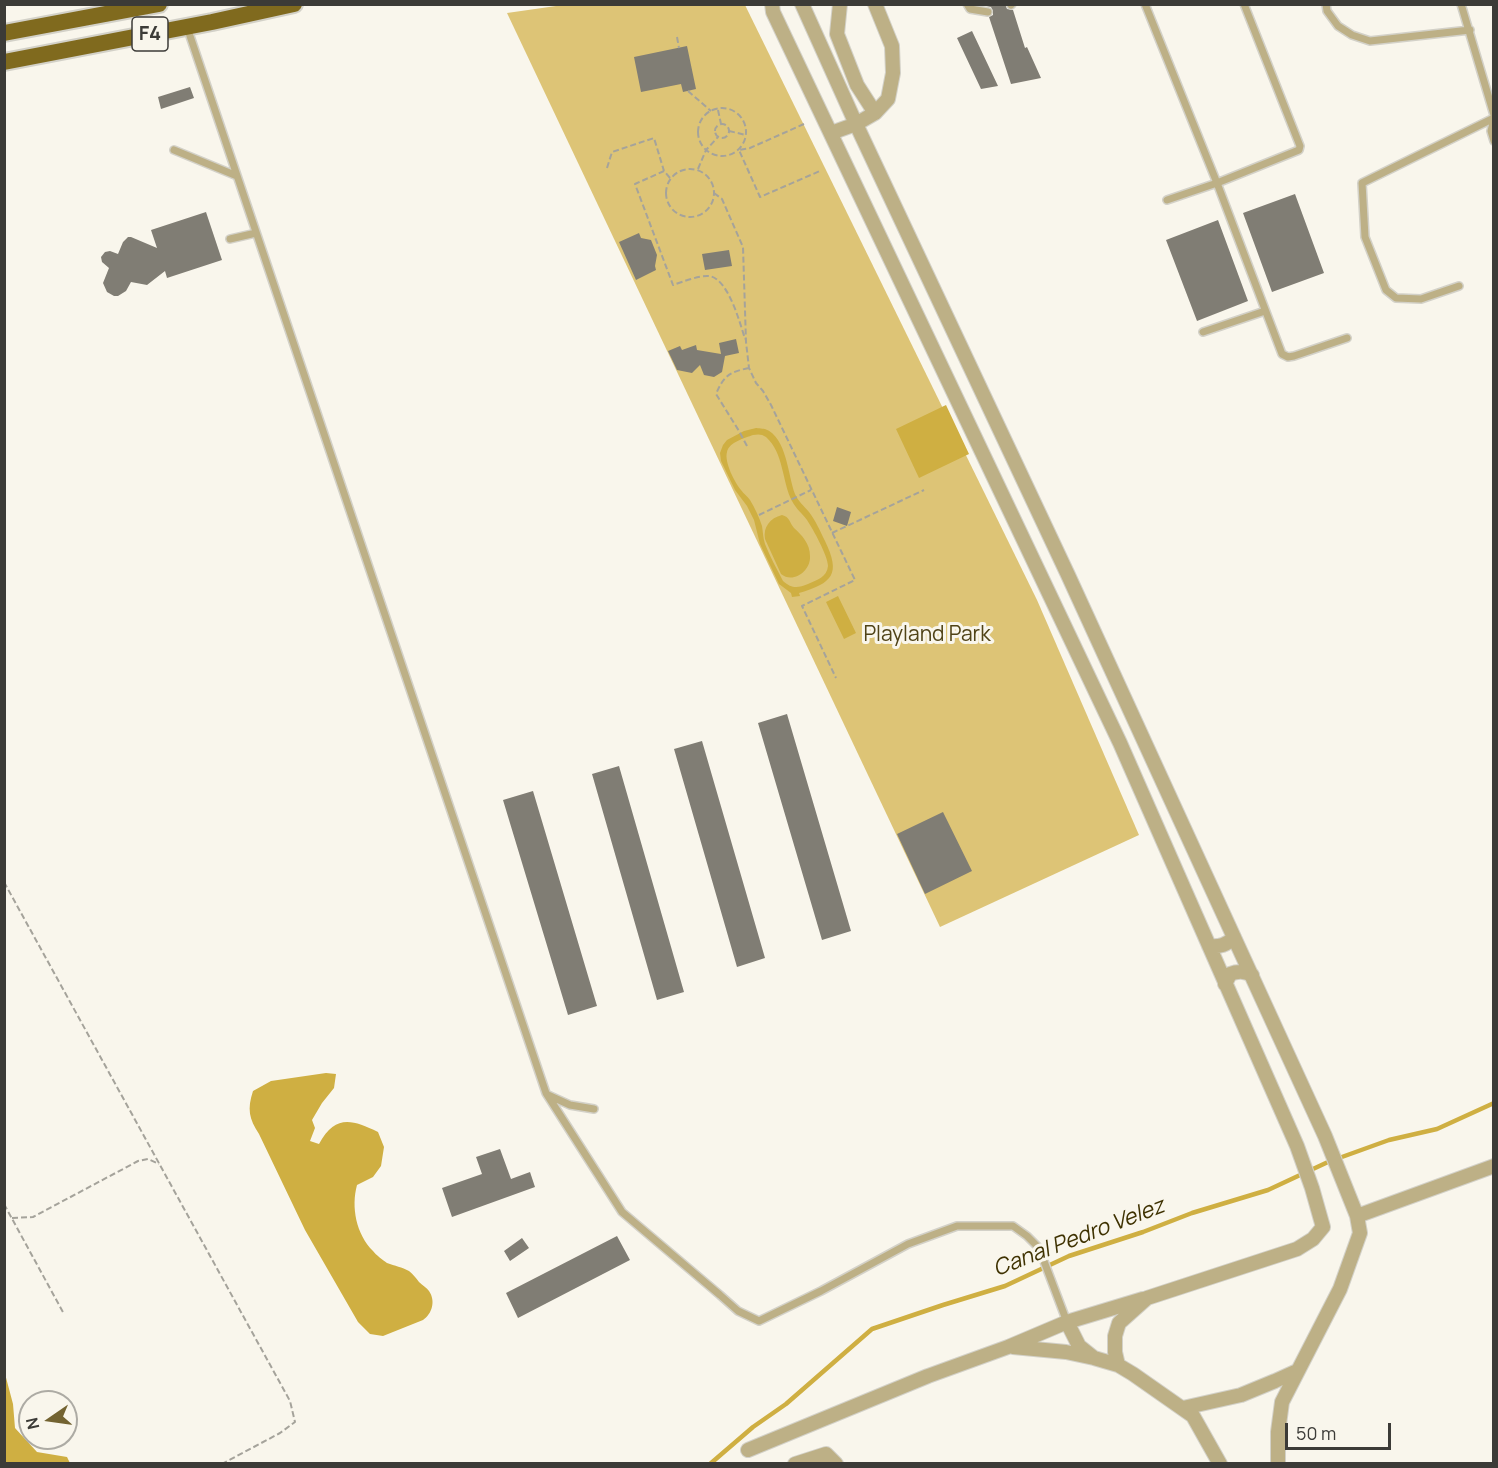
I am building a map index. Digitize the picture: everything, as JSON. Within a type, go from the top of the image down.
[{"type":"highway","name":"F4","points":[[4,33],[159,4]]},
{"type":"highway","name":"F4","points":[[4,62],[294,4]]},
{"type":"street","points":[[802,4],[1252,975],[1325,1136],[1357,1216],[1360,1233],[1340,1289],[1282,1402],[1278,1432],[1278,1464]]},
{"type":"street","points":[[840,4],[837,34],[857,86],[875,113]]},
{"type":"street","points":[[831,133],[856,124],[875,113],[888,99],[893,73],[892,46],[875,4]]},
{"type":"street","points":[[748,1450],[928,1376],[1068,1322],[1297,1249],[1313,1239],[1323,1227],[1297,1146],[1120,743],[770,9]]},
{"type":"street","points":[[1209,946],[1224,945],[1234,937]]},
{"type":"street","points":[[1225,984],[1230,974],[1238,971],[1252,975]]},
{"type":"street","points":[[1357,1216],[1494,1166]]},
{"type":"street","points":[[1118,1365],[1115,1336],[1119,1323],[1147,1298]]},
{"type":"street","points":[[1068,1322],[1079,1346],[1095,1358]]},
{"type":"street","points":[[1008,1347],[1066,1352],[1118,1365],[1193,1416],[1221,1464]]},
{"type":"street","points":[[1183,1408],[1241,1395],[1298,1371]]},
{"type":"street","points":[[795,1464],[826,1454],[836,1464]]},
{"type":"lane","points":[[766,4],[770,9]]},
{"type":"lane","points":[[967,4],[970,9],[988,12]]},
{"type":"lane","points":[[1145,4],[1217,183],[1282,354],[1288,357],[1347,338]]},
{"type":"lane","points":[[1167,200],[1217,183],[1299,150],[1300,146],[1245,4]]},
{"type":"lane","points":[[1326,4],[1338,26],[1352,35],[1370,41],[1470,30]]},
{"type":"lane","points":[[1461,4],[1494,118],[1491,131],[1494,141]]},
{"type":"lane","points":[[187,27],[546,1094],[622,1212],[738,1311],[759,1322],[908,1244],[957,1226],[1013,1226],[1039,1248],[1068,1322]]},
{"type":"lane","points":[[1460,286],[1421,299],[1396,298],[1386,290],[1365,237],[1362,183],[1494,118]]},
{"type":"lane","points":[[174,150],[237,176]]},
{"type":"lane","points":[[230,239],[256,233]]},
{"type":"lane","points":[[1203,332],[1265,311]]},
{"type":"lane","points":[[546,1094],[570,1105],[594,1109]]},
{"type":"path","points":[[677,37],[679,48]]},
{"type":"path","points":[[688,91],[711,111]]},
{"type":"path","points":[[718,108],[722,124],[729,131],[747,135]]},
{"type":"path","points":[[718,108],[733,110],[739,114],[747,128],[745,143],[739,150],[727,157],[712,155],[701,144],[698,137],[700,122],[711,111],[718,108]]},
{"type":"path","points":[[718,137],[715,131],[722,124]]},
{"type":"path","points":[[739,150],[750,148],[804,124]]},
{"type":"path","points":[[718,137],[725,137],[729,131]]},
{"type":"path","points":[[698,169],[706,150],[718,137]]},
{"type":"path","points":[[607,168],[612,152],[654,138],[664,171],[670,178]]},
{"type":"path","points":[[739,150],[760,197],[820,171]]},
{"type":"path","points":[[682,169],[698,169],[710,178],[713,185],[713,200],[704,213],[698,216],[682,216],[670,207],[666,193],[667,185],[670,178],[682,169]]},
{"type":"path","points":[[664,171],[635,184],[673,285],[708,276],[717,278],[727,290],[746,342]]},
{"type":"path","points":[[714,193],[722,199],[743,247],[749,368],[764,391],[855,580],[802,606],[836,678]]},
{"type":"path","points":[[747,446],[716,394],[722,381],[732,372],[749,368]]},
{"type":"path","points":[[759,515],[811,490]]},
{"type":"path","points":[[832,533],[924,490]]},
{"type":"path","points":[[4,882],[290,1401],[295,1422],[280,1433],[222,1464]]},
{"type":"path","points":[[12,1218],[33,1217],[138,1161],[148,1159],[160,1164]]},
{"type":"path","points":[[4,1204],[64,1314]]},
{"type":"green space","name":"Playland Park","points":[[570,4],[745,5],[1037,600],[1139,835],[940,927],[507,13]]},
{"type":"shaded area","points":[[946,405],[969,454],[919,478],[896,429]]},
{"type":"shaded area","points":[[756,428],[765,429],[778,440],[786,458],[795,494],[814,519],[830,552],[833,569],[831,576],[820,585],[799,593],[800,596],[792,597],[791,593],[779,584],[760,544],[754,520],[735,490],[721,461],[720,453],[723,445],[727,440],[744,431]],"holes":[[[755,435],[764,436],[772,444],[780,459],[792,501],[810,524],[826,556],[828,566],[826,573],[798,587],[792,587],[783,581],[765,544],[762,526],[755,509],[736,483],[729,467],[726,456],[728,449],[738,441]]]},
{"type":"shaded area","points":[[782,515],[788,518],[803,537],[810,552],[808,567],[796,577],[791,578],[781,574],[765,539],[768,524],[774,518]]},
{"type":"shaded area","points":[[838,596],[856,633],[844,639],[826,602]]},
{"type":"shaded area","points":[[326,1073],[336,1074],[334,1088],[312,1120],[315,1128],[310,1141],[319,1144],[331,1128],[344,1122],[360,1124],[378,1132],[384,1147],[381,1166],[373,1177],[357,1185],[356,1220],[362,1237],[376,1254],[387,1263],[409,1271],[428,1290],[433,1303],[431,1311],[423,1320],[383,1336],[370,1334],[358,1322],[305,1230],[250,1114],[253,1091],[271,1081]]},
{"type":"shaded area","points":[[4,1370],[13,1404],[15,1428],[18,1431],[18,1450],[35,1450],[67,1457],[70,1463],[5,1463]]},
{"type":"building","points":[[985,4],[1005,4],[1007,9],[1013,10],[1025,48],[1027,47],[1041,78],[1011,84],[989,17],[993,15],[993,11]]},
{"type":"building","points":[[972,31],[998,86],[981,89],[957,38]]},
{"type":"building","points":[[687,46],[696,89],[683,92],[681,84],[641,92],[634,57]]},
{"type":"building","points":[[190,87],[194,98],[161,109],[158,97]]},
{"type":"building","points":[[1295,194],[1324,273],[1272,292],[1243,213]]},
{"type":"building","points":[[206,212],[222,260],[167,278],[165,271],[147,285],[131,282],[126,291],[118,296],[107,292],[103,283],[109,268],[102,262],[101,257],[105,252],[118,254],[128,237],[157,248],[151,230]]},
{"type":"building","points":[[1218,220],[1248,301],[1197,321],[1166,240]]},
{"type":"building","points":[[639,233],[641,238],[651,240],[657,255],[656,270],[636,280],[619,242]]},
{"type":"building","points":[[729,250],[732,266],[705,270],[702,254]]},
{"type":"building","points":[[736,339],[739,353],[725,356],[722,372],[714,377],[704,375],[700,365],[692,373],[677,370],[668,351],[680,346],[682,350],[696,345],[697,350],[721,354],[719,343]]},
{"type":"building","points":[[837,507],[851,512],[847,526],[833,521]]},
{"type":"building","points":[[787,714],[851,931],[822,940],[758,723]]},
{"type":"building","points":[[702,741],[765,958],[737,967],[674,749]]},
{"type":"building","points":[[619,766],[684,992],[657,1000],[592,774]]},
{"type":"building","points":[[533,791],[597,1006],[568,1015],[503,800]]},
{"type":"building","points":[[943,812],[972,871],[925,894],[897,834]]},
{"type":"building","points":[[500,1149],[511,1179],[530,1172],[535,1187],[452,1217],[442,1188],[482,1174],[476,1157]]},
{"type":"building","points":[[617,1236],[630,1260],[518,1318],[506,1293]]},
{"type":"building","points":[[522,1238],[529,1248],[510,1261],[504,1251]]},
{"type":"waterway","name":"Canal Pedro Velez","points":[[710,1464],[753,1427],[786,1404],[872,1329],[1005,1286],[1069,1256],[1192,1213],[1268,1190],[1328,1162],[1389,1140],[1437,1129],[1494,1103]]}]
